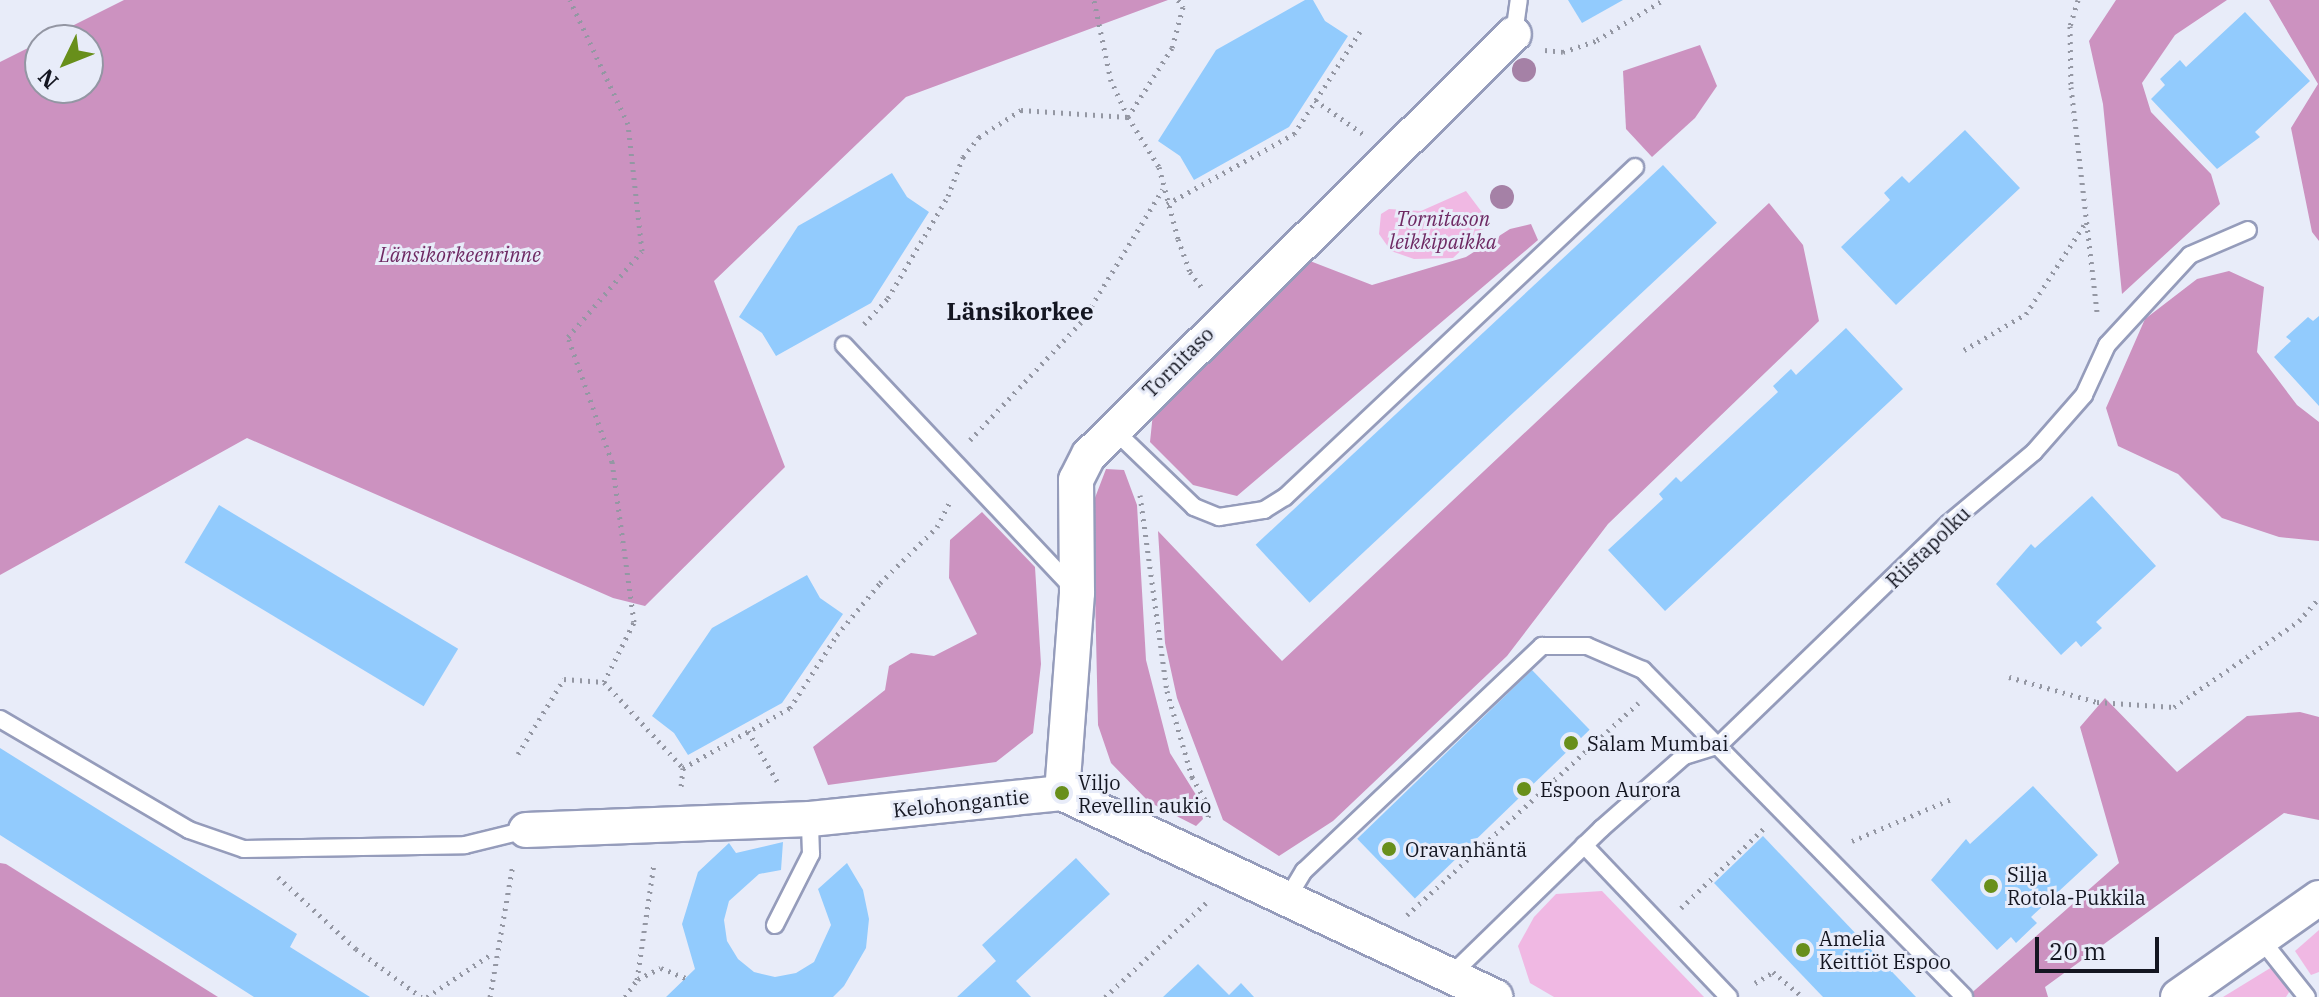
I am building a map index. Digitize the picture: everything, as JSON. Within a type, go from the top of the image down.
[{"type":"street","name":"Tornitaso","points":[[1062,793],[1077,593],[1076,480],[1124,439],[1225,315],[1514,34]]},
{"type":"street","name":"Kelohongantie","points":[[526,830],[798,820],[1062,793]]},
{"type":"street","points":[[1062,793],[1495,997]]},
{"type":"street","points":[[2178,997],[2319,898]]},
{"type":"lane","points":[[1514,34],[1519,0]]},
{"type":"lane","points":[[1124,439],[1194,507],[1219,517],[1244,517],[1264,510],[1285,497],[1635,167]]},
{"type":"lane","name":"Riistapolku","points":[[1450,976],[1584,845],[1684,756],[1719,745],[1948,524],[2034,452],[2084,395],[2107,345],[2190,255],[2248,230]]},
{"type":"lane","points":[[844,345],[1077,593]]},
{"type":"lane","points":[[1287,899],[1304,871],[1542,646],[1587,646],[1643,670],[1964,997]]},
{"type":"lane","points":[[0,719],[189,830],[244,849],[465,845],[526,830]]},
{"type":"lane","points":[[775,925],[811,854],[798,820]]},
{"type":"lane","points":[[1584,845],[1729,997]]},
{"type":"lane","points":[[2260,938],[2307,997]]},
{"type":"path","points":[[570,0],[628,124],[642,251],[568,337],[612,462],[634,622],[604,682]]},
{"type":"path","points":[[1094,0],[1111,81],[1128,117],[1159,167],[1167,204],[1190,272],[1225,315]]},
{"type":"path","points":[[1128,117],[1172,48],[1183,7],[1178,0]]},
{"type":"path","points":[[1514,34],[1531,48],[1563,52],[1597,40],[1663,0]]},
{"type":"path","points":[[2078,0],[2070,26],[2071,87],[2098,320],[2107,345]]},
{"type":"path","points":[[1167,204],[1294,134],[1361,30]]},
{"type":"path","points":[[1315,100],[1352,123],[1385,158]]},
{"type":"path","points":[[844,345],[888,298],[948,196],[963,157],[979,137],[1021,110],[1128,117]]},
{"type":"path","points":[[948,455],[982,431],[1083,320],[1163,188]]},
{"type":"path","points":[[1964,350],[2026,314],[2086,222]]},
{"type":"path","points":[[1124,439],[1167,691],[1192,777],[1209,807],[1208,825]]},
{"type":"path","points":[[518,754],[564,679],[604,682],[683,768],[790,708],[851,617],[937,527],[964,472]]},
{"type":"path","points":[[2009,677],[2097,702],[2174,707],[2299,621],[2319,598]]},
{"type":"path","points":[[1388,948],[1403,919],[1658,685]]},
{"type":"path","points":[[748,731],[798,820]]},
{"type":"path","points":[[1823,853],[1954,798]]},
{"type":"path","points":[[1690,919],[1680,909],[1781,812]]},
{"type":"path","points":[[637,980],[650,872],[676,826]]},
{"type":"path","points":[[490,997],[507,878],[526,830]]},
{"type":"path","points":[[244,849],[356,949],[421,997]]},
{"type":"path","points":[[1105,997],[1218,893]]},
{"type":"path","points":[[427,997],[494,953]]},
{"type":"path","points":[[625,997],[637,980],[661,968],[686,978]]},
{"type":"path","points":[[1743,973],[1754,984],[1773,972],[1803,997]]},
{"type":"green space","name":"Länsikorkeenrinne","points":[[124,0],[1168,0],[906,97],[714,281],[785,467],[645,606],[613,598],[247,438],[0,575],[0,62],[24,50],[24,104],[104,104],[104,24],[76,24]]},
{"type":"green space","points":[[2116,0],[2227,0],[2175,35],[2142,83],[2151,112],[2211,174],[2220,204],[2122,294],[2103,104],[2089,41]]},
{"type":"green space","points":[[2269,0],[2319,0],[2319,241],[2312,232],[2291,128],[2318,84]]},
{"type":"green space","points":[[1700,45],[1717,86],[1695,118],[1652,157],[1626,129],[1623,71]]},
{"type":"green space","name":"Tornitason leikkipaikka","points":[[1466,191],[1490,223],[1453,258],[1414,259],[1391,251],[1379,234],[1381,214],[1389,209],[1421,211]]},
{"type":"green space","points":[[1769,203],[1803,245],[1819,321],[1608,524],[1507,656],[1333,821],[1279,856],[1223,820],[1177,698],[1165,643],[1158,531],[1282,661]]},
{"type":"green space","points":[[1531,224],[1538,240],[1237,496],[1193,485],[1150,442],[1153,413],[1310,261],[1372,285],[1466,257],[1510,229]]},
{"type":"green space","points":[[2229,271],[2264,287],[2257,352],[2297,405],[2319,422],[2319,541],[2279,537],[2222,518],[2178,474],[2118,446],[2106,408],[2145,319],[2197,279]]},
{"type":"green space","points":[[1106,469],[1124,470],[1137,505],[1146,660],[1170,753],[1198,798],[1203,819],[1196,826],[1149,802],[1111,763],[1098,725],[1093,503]]},
{"type":"green space","points":[[982,512],[1035,567],[1041,664],[1033,733],[996,762],[828,785],[813,747],[885,690],[889,666],[911,653],[934,656],[977,634],[949,578],[950,540]]},
{"type":"green space","points":[[2105,698],[2177,772],[2247,716],[2300,712],[2319,717],[2319,820],[2284,813],[2045,987],[2048,997],[1967,997],[2119,863],[2080,727]]},
{"type":"green space","points":[[0,863],[6,864],[218,997],[0,997]]},
{"type":"green space","points":[[1602,891],[1704,997],[1554,997],[1530,983],[1518,946],[1534,917],[1556,894]]},
{"type":"green space","points":[[2319,930],[2319,972],[2311,975],[2295,951]]},
{"type":"green space","points":[[2272,967],[2291,989],[2286,997],[2223,997]]},
{"type":"building","points":[[1305,0],[1313,0],[1325,21],[1348,36],[1289,127],[1194,180],[1180,156],[1158,141],[1216,50]]},
{"type":"building","points":[[1568,0],[1623,0],[1582,23]]},
{"type":"building","points":[[2245,12],[2310,81],[2255,132],[2260,137],[2217,169],[2151,99],[2165,85],[2160,79],[2180,60],[2186,67]]},
{"type":"building","points":[[1965,130],[2020,188],[1896,305],[1841,247],[1890,200],[1884,193],[1902,176],[1909,183]]},
{"type":"building","points":[[1663,165],[1717,223],[1310,603],[1256,545]]},
{"type":"building","points":[[892,173],[907,197],[929,212],[871,303],[776,356],[762,333],[739,317],[798,226]]},
{"type":"building","points":[[2319,316],[2319,406],[2274,357],[2291,341],[2286,337],[2308,317],[2313,321]]},
{"type":"building","points":[[1846,328],[1903,389],[1665,611],[1608,550],[1663,499],[1659,494],[1676,477],[1681,482],[1778,392],[1773,386],[1791,369],[1796,375]]},
{"type":"building","points":[[2092,496],[2156,566],[2096,622],[2102,628],[2081,647],[2076,641],[2061,655],[1996,584],[2031,544],[2035,548]]},
{"type":"building","points":[[219,505],[458,649],[424,706],[184,562]]},
{"type":"building","points":[[807,575],[820,598],[843,614],[782,703],[688,755],[674,733],[652,716],[712,628]]},
{"type":"building","points":[[1532,670],[1590,730],[1415,899],[1357,839]]},
{"type":"building","points":[[0,748],[297,934],[290,947],[370,997],[254,997],[0,835]]},
{"type":"building","points":[[2033,786],[2098,855],[2031,917],[2037,923],[2016,943],[2011,937],[1997,950],[1931,880],[1966,839],[1970,844]]},
{"type":"building","points":[[1763,836],[1916,997],[1823,997],[1714,883]]},
{"type":"building","points":[[783,842],[781,870],[759,874],[729,901],[724,920],[727,941],[738,959],[754,972],[775,977],[796,973],[814,962],[831,925],[818,889],[847,863],[863,890],[869,919],[866,948],[844,986],[833,997],[666,997],[695,969],[682,924],[698,872],[729,843],[736,853]]},
{"type":"building","points":[[1076,858],[1110,894],[1016,981],[1031,997],[957,997],[996,961],[982,945]]},
{"type":"building","points":[[1198,964],[1229,995],[1241,983],[1254,997],[1163,997]]},
{"type":"place","name":"Salam Mumbai","points":[[1571,743]]},
{"type":"place","name":"Espoon Aurora","points":[[1524,789]]},
{"type":"place","name":"Viljo Revellin aukio","points":[[1062,793]]},
{"type":"place","name":"Oravanhäntä","points":[[1389,849]]},
{"type":"place","name":"Silja Rotola-Pukkila","points":[[1991,886]]},
{"type":"place","name":"Amelia Keittiöt Espoo","points":[[1803,950]]},
{"type":"district","name":"Länsikorkee","points":[[1020,312]]}]
